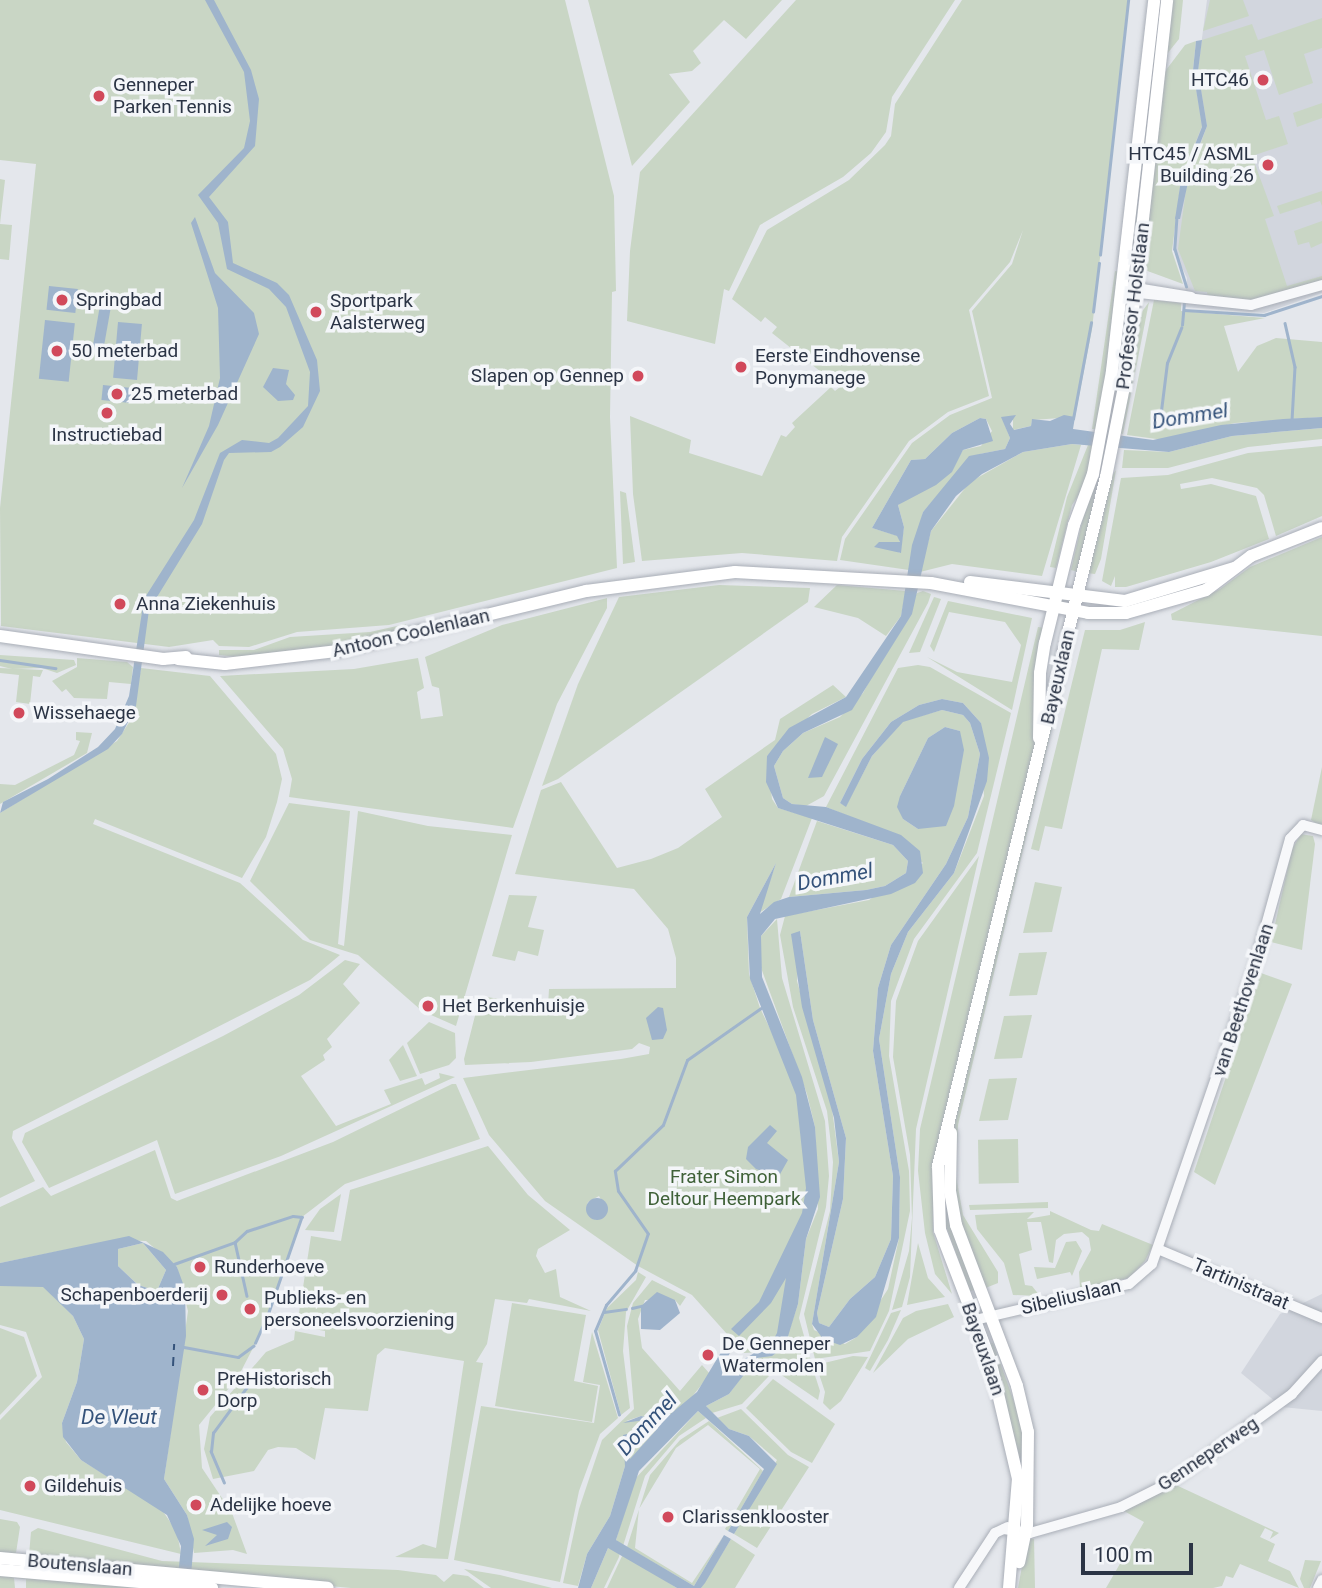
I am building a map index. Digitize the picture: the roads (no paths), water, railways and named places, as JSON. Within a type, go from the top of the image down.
[{"type":"main road","name":"Professor Holstlaan","points":[[1132,290],[1154,0]]},
{"type":"main road","name":"Professor Holstlaan","points":[[1075,602],[1113,406],[1132,290],[1167,0]]},
{"type":"main road","name":"Professor Holstlaan","points":[[1056,598],[1074,525],[1100,476]]},
{"type":"main road","name":"Antoon Coolenlaan","points":[[0,636],[146,657],[234,662],[338,651],[586,591],[693,575],[787,572],[927,583],[1056,598],[1112,615],[1160,606],[1206,590],[1251,556],[1322,528]]},
{"type":"main road","name":"Bayeuxlaan","points":[[1040,746],[1040,673],[1056,598]]},
{"type":"main road","name":"Bayeuxlaan","points":[[1016,1588],[1018,1479],[990,1360],[940,1230],[937,1211],[938,1166],[1075,602]]},
{"type":"main road","name":"Antoon Coolenlaan","points":[[0,643],[23,641]]},
{"type":"main road","name":"Bayeuxlaan","points":[[952,1115],[952,1209],[1025,1417],[1009,1588]]},
{"type":"main road","name":"Boutenslaan","points":[[0,1558],[9,1567],[328,1588]]},
{"type":"main road","name":"Boutenslaan","points":[[185,1579],[212,1588]]},
{"type":"street","points":[[1132,290],[1198,300],[1263,304],[1322,285]]},
{"type":"street","name":"van Beethovenlaan","points":[[1184,1178],[1268,927],[1290,839],[1303,825],[1322,830]]},
{"type":"street","name":"Sibeliuslaan","points":[[975,1320],[1129,1284],[1142,1275],[1160,1250],[1184,1178]]},
{"type":"street","name":"Tartinistraat","points":[[1160,1250],[1322,1318]]},
{"type":"street","name":"Genneperweg","points":[[1016,1531],[1121,1507],[1171,1482],[1292,1394],[1322,1361]]},
{"type":"street","points":[[959,1588],[1016,1531]]},
{"type":"street","points":[[1318,1588],[1322,1580]]},
{"type":"water","points":[[205,0],[214,0],[251,70],[259,99],[255,146],[209,197],[228,222],[233,263],[277,283],[289,295],[317,360],[320,391],[303,427],[280,447],[271,452],[229,453],[224,460],[202,524],[149,610],[136,706],[122,734],[108,749],[0,813],[3,802],[48,779],[98,747],[115,729],[129,696],[144,599],[194,520],[220,453],[242,440],[269,443],[278,438],[308,406],[310,372],[286,307],[269,289],[227,269],[218,223],[198,195],[244,148],[250,121],[244,72]]},
{"type":"water","points":[[1202,40],[1198,71],[1207,126],[1192,164],[1180,219],[1175,219],[1181,180],[1202,127],[1193,70],[1196,41]]},
{"type":"water","points":[[195,217],[215,273],[254,313],[259,334],[218,425],[182,488],[209,426],[220,378],[218,308],[191,223]]},
{"type":"water","name":"Springbad","points":[[49,286],[78,289],[75,313],[46,310]]},
{"type":"water","points":[[102,294],[113,296],[103,352],[92,350]]},
{"type":"water","name":"50 meterbad","points":[[45,320],[75,323],[69,382],[39,379]]},
{"type":"water","points":[[118,322],[142,324],[137,380],[113,378]]},
{"type":"water","points":[[273,368],[289,370],[286,384],[295,395],[293,400],[278,401],[263,387]]},
{"type":"water","name":"25 meterbad","points":[[103,385],[132,388],[130,403],[101,400]]},
{"type":"water","points":[[1016,415],[1010,424],[1014,430],[1031,426],[1032,419],[1050,421],[1064,415],[1075,417],[1073,429],[1153,440],[1221,425],[1283,419],[1322,417],[1322,428],[1232,436],[1169,452],[1072,444],[1023,452],[982,474],[956,496],[931,531],[912,614],[852,710],[803,733],[783,751],[774,766],[783,798],[792,804],[826,807],[901,835],[920,851],[923,873],[915,883],[891,894],[775,919],[761,936],[762,977],[802,1077],[815,1127],[820,1197],[806,1239],[798,1304],[785,1346],[772,1356],[757,1358],[729,1394],[706,1406],[729,1429],[749,1436],[777,1464],[734,1534],[728,1531],[764,1469],[698,1411],[639,1471],[616,1540],[694,1586],[724,1535],[731,1539],[705,1583],[701,1588],[677,1588],[608,1548],[591,1588],[578,1588],[587,1554],[610,1516],[625,1466],[623,1435],[627,1434],[630,1459],[658,1428],[646,1420],[623,1423],[641,1416],[662,1421],[697,1392],[726,1344],[732,1348],[725,1364],[730,1368],[772,1342],[777,1333],[786,1278],[771,1303],[739,1336],[731,1329],[759,1302],[802,1213],[806,1188],[796,1095],[750,979],[747,917],[776,863],[760,914],[774,902],[789,897],[866,890],[885,886],[906,873],[908,861],[893,845],[778,808],[766,782],[767,756],[789,728],[846,697],[901,616],[912,545],[923,512],[969,456],[1005,449],[1010,438],[1001,417]]},
{"type":"water","points":[[980,418],[986,419],[993,441],[963,450],[952,472],[936,485],[898,505],[904,527],[901,553],[874,547],[879,542],[900,542],[897,536],[872,528],[911,460],[925,459],[952,433]]},
{"type":"water","points":[[942,699],[963,703],[981,723],[989,758],[987,781],[954,873],[908,932],[891,974],[879,1039],[900,1177],[899,1238],[876,1317],[857,1337],[840,1345],[823,1339],[812,1324],[839,1162],[834,1118],[802,1007],[791,934],[800,931],[813,1020],[846,1138],[843,1199],[817,1313],[819,1323],[829,1327],[850,1299],[875,1277],[891,1239],[893,1176],[873,1051],[878,988],[891,945],[946,864],[968,817],[980,754],[970,723],[963,715],[942,710],[903,722],[872,756],[846,807],[840,803],[862,759],[891,722],[919,705]]},
{"type":"water","points":[[945,727],[960,731],[964,750],[954,806],[946,826],[918,829],[903,819],[897,807],[928,738]]},
{"type":"water","points":[[825,737],[838,744],[822,777],[808,778]]},
{"type":"water","points":[[658,1007],[663,1008],[667,1030],[663,1039],[652,1040],[646,1018]]},
{"type":"water","points":[[770,1125],[777,1131],[767,1143],[788,1160],[779,1176],[756,1169],[746,1159],[748,1147]]},
{"type":"water","points":[[597,1198],[605,1201],[608,1209],[605,1217],[597,1220],[589,1217],[586,1209],[589,1201]]},
{"type":"water","name":"De Vleut","points":[[129,1236],[163,1252],[177,1267],[185,1289],[186,1336],[164,1479],[187,1515],[194,1539],[190,1588],[177,1588],[181,1546],[167,1515],[81,1460],[63,1437],[62,1423],[77,1382],[84,1339],[73,1316],[43,1287],[0,1286],[0,1263]],"holes":[[[143,1243],[166,1270],[157,1291],[138,1285],[118,1266],[118,1249]]]},
{"type":"water","points":[[657,1292],[675,1300],[680,1313],[660,1330],[641,1329],[641,1306]]},
{"type":"water","points":[[227,1522],[232,1527],[228,1539],[205,1546],[217,1535],[202,1530]]},
{"type":"waterway","points":[[1100,255],[1128,0]]},
{"type":"waterway","points":[[1177,217],[1175,249],[1186,286]]},
{"type":"waterway","points":[[1093,312],[1099,263]]},
{"type":"waterway","points":[[1184,310],[1264,315],[1322,296]]},
{"type":"waterway","points":[[1182,325],[1184,304]]},
{"type":"waterway","points":[[1073,419],[1091,323]]},
{"type":"waterway","points":[[1285,323],[1295,367],[1292,420]]},
{"type":"waterway","name":"Dommel","points":[[1159,427],[1167,363],[1181,328]]},
{"type":"waterway","points":[[0,660],[55,668]]},
{"type":"waterway","points":[[619,1415],[595,1331],[606,1305],[635,1271],[648,1234],[618,1191],[615,1171],[663,1125],[687,1060],[761,1008]]},
{"type":"waterway","points":[[174,1264],[235,1242],[247,1231],[293,1216],[302,1217],[268,1315]]},
{"type":"waterway","points":[[235,1242],[247,1296]]},
{"type":"waterway","points":[[632,1308],[641,1306]]},
{"type":"waterway","points":[[604,1312],[626,1309]]},
{"type":"waterway","points":[[255,1343],[267,1316]]},
{"type":"waterway","points":[[184,1347],[238,1357],[253,1346]]},
{"type":"waterway","points":[[224,1483],[211,1452],[213,1433],[258,1372]]},
{"type":"place","name":"HTC46","points":[[1263,80]]},
{"type":"place","name":"Genneper Parken Tennis","points":[[99,96]]},
{"type":"place","name":"HTC45 / ASML Building 26","points":[[1268,165]]},
{"type":"place","name":"Springbad","points":[[62,300]]},
{"type":"place","name":"Sportpark Aalsterweg","points":[[316,312]]},
{"type":"place","name":"50 meterbad","points":[[57,351]]},
{"type":"place","name":"Eerste Eindhovense Ponymanege","points":[[741,367]]},
{"type":"place","name":"Slapen op Gennep","points":[[638,376]]},
{"type":"place","name":"25 meterbad","points":[[117,394]]},
{"type":"place","name":"Instructiebad","points":[[107,413]]},
{"type":"place","name":"Anna Ziekenhuis","points":[[120,604]]},
{"type":"place","name":"Wissehaege","points":[[19,713]]},
{"type":"place","name":"Het Berkenhuisje","points":[[428,1006]]},
{"type":"place","name":"Runderhoeve","points":[[200,1267]]},
{"type":"place","name":"Schapenboerderij","points":[[222,1295]]},
{"type":"place","name":"Publieks- en personeelsvoorziening","points":[[250,1309]]},
{"type":"place","name":"De Genneper Watermolen","points":[[708,1355]]},
{"type":"place","name":"PreHistorisch Dorp","points":[[203,1390]]},
{"type":"place","name":"Gildehuis","points":[[30,1486]]},
{"type":"place","name":"Adelijke hoeve","points":[[196,1505]]},
{"type":"place","name":"Clarissenklooster","points":[[668,1517]]},
{"type":"park label","name":"Frater Simon Deltour Heempark","points":[[724,1188]]}]
